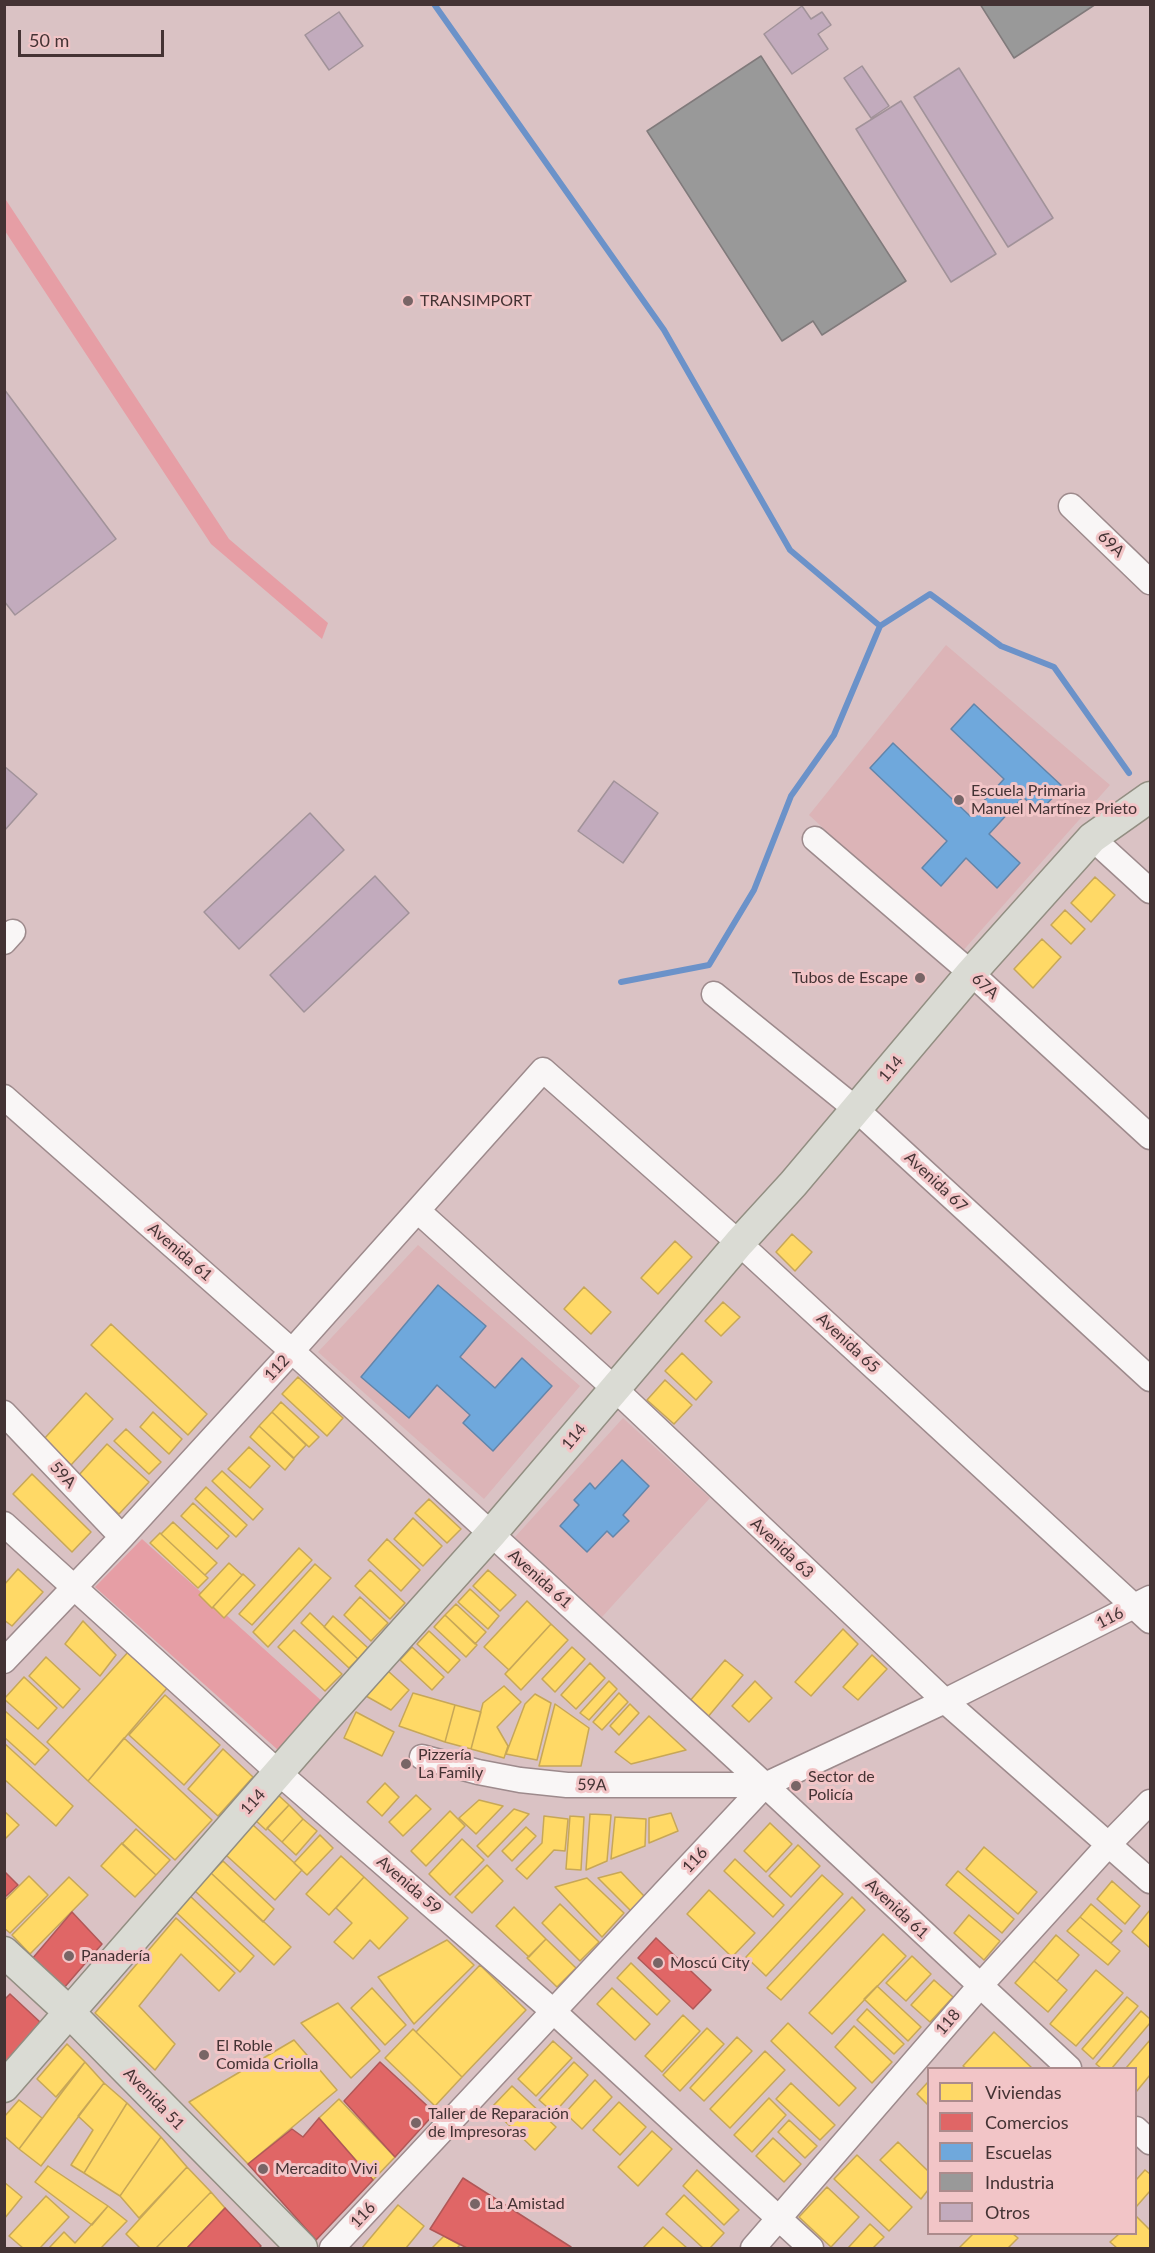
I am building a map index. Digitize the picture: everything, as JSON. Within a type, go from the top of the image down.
[{"type":"main road","name":"114","points":[[4,2086],[491,1534],[739,1243],[857,1110],[971,973],[1092,838],[1150,797]]},
{"type":"main road","name":"Avenida 51","points":[[4,1952],[68,2011],[294,2246]]},
{"type":"street","name":"69A","points":[[1071,506],[1150,580]]},
{"type":"street","points":[[1092,838],[1150,891]]},
{"type":"street","name":"67A","points":[[815,839],[971,973],[1150,1137]]},
{"type":"street","name":"Avenida 67","points":[[714,994],[857,1110],[1150,1379]]},
{"type":"street","name":"112","points":[[4,1661],[122,1537],[292,1351],[543,1070]]},
{"type":"street","name":"Avenida 65","points":[[543,1070],[1145,1608]]},
{"type":"street","name":"Avenida 61","points":[[4,1097],[292,1351],[765,1785],[979,1987],[1068,2067]]},
{"type":"street","name":"Avenida 63","points":[[418,1211],[615,1389],[945,1701],[1150,1881]]},
{"type":"street","name":"59A","points":[[4,1413],[122,1537]]},
{"type":"street","name":"Avenida 59","points":[[4,1524],[279,1773],[553,2011],[811,2248]]},
{"type":"street","name":"116","points":[[332,2248],[765,1785],[1145,1608]]},
{"type":"street","name":"59A","points":[[422,1757],[488,1774],[567,1785],[765,1785]]},
{"type":"street","name":"118","points":[[753,2248],[979,1987],[1150,1802]]},
{"type":"street","points":[[1137,2130],[1150,2142]]},
{"type":"shaded area","points":[[4,197],[229,539],[328,623],[322,639],[211,544],[5,231]]},
{"type":"shaded area","name":"Escuela Primaria Manuel Martínez Prieto","points":[[946,645],[1110,785],[960,954],[809,815]]},
{"type":"shaded area","points":[[418,1245],[580,1386],[484,1499],[318,1352]]},
{"type":"shaded area","points":[[623,1418],[710,1498],[602,1617],[515,1537]]},
{"type":"shaded area","points":[[142,1539],[324,1703],[278,1750],[95,1587]]},
{"type":"building: Viviendas","points":[[1095,877],[1115,895],[1091,922],[1071,903]]},
{"type":"building: Viviendas","points":[[1065,910],[1085,929],[1071,944],[1051,925]]},
{"type":"building: Viviendas","points":[[1042,939],[1061,957],[1033,988],[1014,969]]},
{"type":"building: Viviendas","points":[[792,1234],[812,1252],[795,1271],[776,1252]]},
{"type":"building: Viviendas","points":[[675,1241],[692,1257],[658,1294],[641,1278]]},
{"type":"building: Viviendas","points":[[584,1287],[611,1312],[591,1334],[564,1309]]},
{"type":"building: Viviendas","points":[[723,1302],[740,1317],[721,1336],[705,1321]]},
{"type":"building: Viviendas","points":[[111,1324],[207,1414],[188,1435],[91,1345]]},
{"type":"building: Viviendas","points":[[682,1353],[712,1382],[696,1400],[665,1371]]},
{"type":"building: Viviendas","points":[[298,1377],[343,1418],[327,1436],[282,1394]]},
{"type":"building: Viviendas","points":[[665,1380],[692,1405],[674,1424],[647,1400]]},
{"type":"building: Viviendas","points":[[86,1393],[113,1419],[71,1465],[44,1439]]},
{"type":"building: Viviendas","points":[[281,1402],[319,1437],[309,1447],[272,1412]]},
{"type":"building: Viviendas","points":[[153,1412],[182,1439],[169,1454],[140,1427]]},
{"type":"building: Viviendas","points":[[272,1412],[306,1445],[294,1458],[259,1426]]},
{"type":"building: Viviendas","points":[[259,1426],[294,1459],[285,1470],[250,1437]]},
{"type":"building: Viviendas","points":[[126,1429],[161,1462],[149,1474],[114,1441]]},
{"type":"building: Viviendas","points":[[107,1444],[149,1482],[119,1514],[78,1476]]},
{"type":"building: Viviendas","points":[[249,1447],[270,1466],[250,1488],[228,1469]]},
{"type":"building: Viviendas","points":[[222,1471],[263,1509],[253,1520],[212,1481]]},
{"type":"building: Viviendas","points":[[32,1474],[91,1532],[72,1552],[13,1494]]},
{"type":"building: Viviendas","points":[[206,1487],[247,1525],[236,1537],[195,1499]]},
{"type":"building: Viviendas","points":[[429,1499],[461,1529],[447,1543],[415,1513]]},
{"type":"building: Viviendas","points":[[193,1503],[229,1536],[217,1549],[181,1516]]},
{"type":"building: Viviendas","points":[[413,1518],[442,1546],[423,1566],[394,1539]]},
{"type":"building: Viviendas","points":[[173,1522],[217,1563],[205,1575],[161,1534]]},
{"type":"building: Viviendas","points":[[160,1533],[208,1578],[198,1588],[150,1543]]},
{"type":"building: Viviendas","points":[[387,1539],[420,1570],[401,1591],[368,1560]]},
{"type":"building: Viviendas","points":[[299,1548],[312,1560],[252,1625],[239,1614]]},
{"type":"building: Viviendas","points":[[229,1563],[242,1575],[212,1608],[199,1595]]},
{"type":"building: Viviendas","points":[[315,1564],[331,1578],[268,1647],[253,1632]]},
{"type":"building: Viviendas","points":[[18,1569],[43,1592],[12,1626],[4,1620],[4,1585]]},
{"type":"building: Viviendas","points":[[370,1570],[405,1603],[390,1619],[355,1586]]},
{"type":"building: Viviendas","points":[[488,1570],[516,1595],[500,1611],[473,1586]]},
{"type":"building: Viviendas","points":[[243,1574],[255,1585],[224,1618],[213,1607]]},
{"type":"building: Viviendas","points":[[470,1589],[499,1616],[488,1629],[458,1602]]},
{"type":"building: Viviendas","points":[[360,1597],[388,1623],[371,1641],[344,1615]]},
{"type":"building: Viviendas","points":[[527,1601],[551,1624],[509,1670],[484,1647]]},
{"type":"building: Viviendas","points":[[456,1604],[486,1632],[475,1644],[445,1615]]},
{"type":"building: Viviendas","points":[[310,1613],[358,1659],[349,1668],[301,1623]]},
{"type":"building: Viviendas","points":[[445,1615],[477,1645],[466,1657],[434,1627]]},
{"type":"building: Viviendas","points":[[333,1616],[368,1648],[358,1659],[324,1627]]},
{"type":"building: Viviendas","points":[[83,1621],[116,1655],[100,1676],[65,1644]]},
{"type":"building: Viviendas","points":[[551,1624],[568,1640],[521,1690],[505,1674]]},
{"type":"building: Viviendas","points":[[843,1629],[858,1644],[811,1696],[795,1682]]},
{"type":"building: Viviendas","points":[[294,1630],[342,1674],[325,1691],[278,1647]]},
{"type":"building: Viviendas","points":[[429,1631],[460,1660],[448,1673],[417,1644]]},
{"type":"building: Viviendas","points":[[412,1647],[444,1677],[432,1690],[400,1660]]},
{"type":"building: Viviendas","points":[[572,1647],[585,1659],[555,1692],[542,1679]]},
{"type":"building: Viviendas","points":[[129,1651],[168,1687],[88,1781],[47,1742]]},
{"type":"building: Viviendas","points":[[872,1655],[887,1669],[858,1700],[843,1687]]},
{"type":"building: Viviendas","points":[[46,1657],[80,1689],[63,1708],[29,1676]]},
{"type":"building: Viviendas","points":[[725,1660],[743,1675],[707,1718],[689,1702]]},
{"type":"building: Viviendas","points":[[590,1663],[605,1678],[576,1709],[561,1695]]},
{"type":"building: Viviendas","points":[[388,1671],[409,1690],[391,1710],[366,1696]]},
{"type":"building: Viviendas","points":[[24,1677],[57,1708],[38,1729],[4,1699]]},
{"type":"building: Viviendas","points":[[609,1681],[617,1689],[589,1720],[580,1713]]},
{"type":"building: Viviendas","points":[[755,1681],[772,1698],[749,1722],[732,1706]]},
{"type":"building: Viviendas","points":[[504,1686],[521,1702],[497,1727],[508,1746],[504,1758],[471,1749],[483,1703]]},
{"type":"building: Viviendas","points":[[413,1693],[455,1705],[445,1742],[399,1726]]},
{"type":"building: Viviendas","points":[[619,1693],[628,1702],[602,1730],[593,1722]]},
{"type":"building: Viviendas","points":[[535,1694],[551,1703],[537,1760],[506,1754],[525,1704]]},
{"type":"building: Viviendas","points":[[165,1695],[220,1745],[184,1785],[129,1735]]},
{"type":"building: Viviendas","points":[[555,1704],[589,1728],[581,1766],[539,1766]]},
{"type":"building: Viviendas","points":[[630,1704],[639,1713],[619,1735],[610,1726]]},
{"type":"building: Viviendas","points":[[455,1705],[481,1712],[471,1749],[445,1742]]},
{"type":"building: Viviendas","points":[[4,1710],[49,1750],[35,1765],[4,1737]]},
{"type":"building: Viviendas","points":[[356,1712],[394,1732],[382,1756],[344,1738]]},
{"type":"building: Viviendas","points":[[649,1716],[686,1750],[631,1764],[615,1752]]},
{"type":"building: Viviendas","points":[[124,1738],[212,1820],[175,1860],[88,1781]]},
{"type":"building: Viviendas","points":[[4,1743],[73,1806],[56,1826],[4,1779]]},
{"type":"building: Viviendas","points":[[223,1749],[253,1777],[218,1816],[188,1789]]},
{"type":"building: Viviendas","points":[[385,1783],[399,1797],[382,1816],[367,1802]]},
{"type":"building: Viviendas","points":[[277,1794],[289,1805],[266,1830],[254,1819]]},
{"type":"building: Viviendas","points":[[416,1795],[431,1809],[403,1836],[389,1822]]},
{"type":"building: Viviendas","points":[[479,1800],[503,1806],[476,1834],[459,1818]]},
{"type":"building: Viviendas","points":[[289,1805],[303,1819],[282,1842],[267,1828]]},
{"type":"building: Viviendas","points":[[514,1809],[529,1814],[488,1857],[477,1846]]},
{"type":"building: Viviendas","points":[[4,1811],[19,1825],[4,1840]]},
{"type":"building: Viviendas","points":[[450,1811],[465,1826],[426,1866],[411,1851]]},
{"type":"building: Viviendas","points":[[671,1813],[678,1831],[649,1843],[649,1818]]},
{"type":"building: Viviendas","points":[[590,1814],[611,1815],[607,1861],[586,1870]]},
{"type":"building: Viviendas","points":[[544,1816],[568,1819],[565,1851],[554,1850],[527,1879],[516,1869],[542,1843]]},
{"type":"building: Viviendas","points":[[570,1816],[584,1817],[581,1870],[566,1869]]},
{"type":"building: Viviendas","points":[[615,1817],[646,1819],[645,1846],[611,1859]]},
{"type":"building: Viviendas","points":[[303,1819],[317,1831],[296,1855],[282,1842]]},
{"type":"building: Viviendas","points":[[770,1823],[792,1844],[766,1872],[744,1851]]},
{"type":"building: Viviendas","points":[[253,1825],[302,1870],[275,1900],[226,1855]]},
{"type":"building: Viviendas","points":[[526,1827],[536,1836],[512,1861],[502,1851]]},
{"type":"building: Viviendas","points":[[136,1829],[170,1860],[156,1875],[122,1844]]},
{"type":"building: Viviendas","points":[[320,1835],[333,1848],[307,1875],[294,1863]]},
{"type":"building: Viviendas","points":[[462,1839],[484,1860],[450,1895],[429,1874]]},
{"type":"building: Viviendas","points":[[122,1843],[156,1875],[135,1897],[101,1866]]},
{"type":"building: Viviendas","points":[[798,1845],[820,1866],[791,1897],[769,1876]]},
{"type":"building: Viviendas","points":[[984,1847],[1037,1892],[1018,1914],[966,1869]]},
{"type":"building: Viviendas","points":[[341,1856],[364,1877],[329,1915],[306,1894]]},
{"type":"building: Viviendas","points":[[735,1859],[784,1905],[773,1917],[724,1871]]},
{"type":"building: Viviendas","points":[[223,1861],[274,1909],[263,1922],[211,1873]]},
{"type":"building: Viviendas","points":[[487,1865],[503,1881],[472,1913],[455,1897]]},
{"type":"building: Viviendas","points":[[958,1871],[1014,1919],[1002,1933],[946,1885]]},
{"type":"building: Viviendas","points":[[621,1872],[645,1897],[631,1911],[598,1878]]},
{"type":"building: Viviendas","points":[[211,1873],[291,1947],[274,1965],[195,1891]]},
{"type":"building: Viviendas","points":[[822,1875],[843,1894],[766,1976],[746,1957]]},
{"type":"building: Viviendas","points":[[29,1876],[48,1895],[10,1933],[4,1928],[4,1901]]},
{"type":"building: Viviendas","points":[[69,1877],[88,1895],[30,1954],[12,1935]]},
{"type":"building: Viviendas","points":[[364,1877],[408,1918],[379,1949],[370,1940],[353,1959],[334,1942],[352,1923],[336,1908]]},
{"type":"building: Viviendas","points":[[587,1878],[624,1913],[602,1937],[555,1887]]},
{"type":"building: Viviendas","points":[[1112,1881],[1140,1906],[1125,1924],[1097,1899]]},
{"type":"building: Viviendas","points":[[709,1890],[755,1933],[732,1957],[687,1914]]},
{"type":"building: Viviendas","points":[[190,1896],[254,1956],[240,1972],[176,1912]]},
{"type":"building: Viviendas","points":[[852,1897],[865,1910],[781,2000],[767,1988]]},
{"type":"building: Viviendas","points":[[560,1904],[599,1942],[580,1961],[542,1923]]},
{"type":"building: Viviendas","points":[[1091,1904],[1122,1931],[1111,1943],[1080,1917]]},
{"type":"building: Viviendas","points":[[514,1907],[546,1939],[529,1957],[496,1926]]},
{"type":"building: Viviendas","points":[[1150,1910],[1150,1948],[1132,1932]]},
{"type":"building: Viviendas","points":[[969,1915],[1000,1941],[984,1960],[954,1933]]},
{"type":"building: Viviendas","points":[[1080,1917],[1120,1951],[1108,1965],[1067,1931]]},
{"type":"building: Viviendas","points":[[176,1918],[235,1973],[219,1991],[181,1954],[139,2006],[175,2044],[155,2070],[95,2013]]},
{"type":"building: Viviendas","points":[[883,1934],[906,1956],[832,2034],[809,2013]]},
{"type":"building: Viviendas","points":[[1056,1935],[1079,1955],[1057,1981],[1034,1961]]},
{"type":"building: Viviendas","points":[[546,1939],[576,1968],[557,1987],[527,1958]]},
{"type":"building: Viviendas","points":[[447,1940],[474,1965],[414,2024],[378,1977]]},
{"type":"building: Viviendas","points":[[912,1956],[931,1974],[906,2001],[886,1983]]},
{"type":"building: Viviendas","points":[[1034,1961],[1067,1990],[1048,2012],[1015,1983]]},
{"type":"building: Viviendas","points":[[631,1963],[670,2001],[657,2015],[617,1978]]},
{"type":"building: Viviendas","points":[[480,1965],[526,2010],[462,2077],[416,2032]]},
{"type":"building: Viviendas","points":[[1096,1970],[1123,1993],[1076,2046],[1050,2024]]},
{"type":"building: Viviendas","points":[[934,1980],[953,1997],[930,2022],[911,2005]]},
{"type":"building: Viviendas","points":[[877,1986],[921,2027],[908,2041],[864,1999]]},
{"type":"building: Viviendas","points":[[372,1988],[406,2025],[385,2045],[351,2008]]},
{"type":"building: Viviendas","points":[[612,1988],[650,2024],[635,2040],[597,2004]]},
{"type":"building: Viviendas","points":[[1127,1997],[1138,2006],[1093,2059],[1082,2049]]},
{"type":"building: Viviendas","points":[[338,2003],[380,2051],[351,2078],[301,2023]]},
{"type":"building: Viviendas","points":[[867,2009],[904,2044],[894,2054],[857,2020]]},
{"type":"building: Viviendas","points":[[1141,2011],[1150,2019],[1150,2023],[1113,2067],[1100,2067],[1096,2064]]},
{"type":"building: Viviendas","points":[[683,2015],[700,2031],[662,2072],[645,2056]]},
{"type":"building: Viviendas","points":[[788,2023],[856,2088],[839,2106],[771,2041]]},
{"type":"building: Viviendas","points":[[854,2026],[892,2062],[872,2083],[835,2047]]},
{"type":"building: Viviendas","points":[[707,2028],[724,2044],[680,2091],[663,2075]]},
{"type":"building: Viviendas","points":[[413,2029],[462,2077],[435,2106],[385,2058]]},
{"type":"building: Viviendas","points":[[994,2032],[1031,2067],[964,2067],[963,2066]]},
{"type":"building: Viviendas","points":[[737,2037],[752,2051],[704,2101],[690,2088]]},
{"type":"building: Viviendas","points":[[294,2040],[337,2090],[248,2164],[189,2102]]},
{"type":"building: Viviendas","points":[[1150,2040],[1150,2075],[1137,2091],[1137,2067],[1127,2067]]},
{"type":"building: Viviendas","points":[[553,2041],[572,2058],[536,2096],[518,2079]]},
{"type":"building: Viviendas","points":[[67,2044],[85,2062],[56,2097],[37,2079]]},
{"type":"building: Viviendas","points":[[765,2051],[785,2070],[730,2128],[710,2109]]},
{"type":"building: Viviendas","points":[[85,2062],[104,2083],[41,2166],[19,2149]]},
{"type":"building: Viviendas","points":[[574,2062],[588,2075],[554,2113],[539,2100]]},
{"type":"building: Viviendas","points":[[595,2080],[612,2097],[582,2129],[565,2113]]},
{"type":"building: Viviendas","points":[[104,2083],[127,2103],[84,2173],[71,2165],[93,2130],[78,2116]]},
{"type":"building: Viviendas","points":[[791,2083],[835,2125],[820,2140],[776,2099]]},
{"type":"building: Viviendas","points":[[927,2083],[927,2104],[917,2094]]},
{"type":"building: Viviendas","points":[[512,2086],[556,2127],[535,2150],[491,2108]]},
{"type":"building: Viviendas","points":[[769,2098],[786,2115],[752,2152],[734,2135]]},
{"type":"building: Viviendas","points":[[339,2099],[395,2157],[373,2180],[319,2118]]},
{"type":"building: Viviendas","points":[[19,2100],[42,2118],[19,2149],[4,2136],[4,2117]]},
{"type":"building: Viviendas","points":[[619,2102],[646,2127],[620,2155],[593,2130]]},
{"type":"building: Viviendas","points":[[127,2103],[161,2137],[120,2196],[84,2173]]},
{"type":"building: Viviendas","points":[[789,2120],[817,2146],[805,2158],[778,2132]]},
{"type":"building: Viviendas","points":[[652,2131],[672,2149],[638,2186],[618,2167]]},
{"type":"building: Viviendas","points":[[161,2137],[187,2167],[139,2218],[120,2196]]},
{"type":"building: Viviendas","points":[[773,2138],[801,2164],[784,2182],[756,2156]]},
{"type":"building: Viviendas","points":[[898,2142],[927,2170],[927,2191],[921,2199],[880,2160]]},
{"type":"building: Viviendas","points":[[857,2155],[912,2207],[889,2231],[834,2179]]},
{"type":"building: Viviendas","points":[[48,2166],[108,2206],[92,2225],[35,2182]]},
{"type":"building: Viviendas","points":[[187,2167],[211,2192],[156,2248],[140,2248],[126,2234]]},
{"type":"building: Viviendas","points":[[697,2170],[739,2210],[724,2225],[683,2186]]},
{"type":"building: Viviendas","points":[[1145,2170],[1150,2174],[1150,2191],[1137,2206],[1137,2179]]},
{"type":"building: Viviendas","points":[[4,2182],[22,2197],[4,2219]]},
{"type":"building: Viviendas","points":[[827,2187],[859,2217],[831,2247],[799,2217]]},
{"type":"building: Viviendas","points":[[211,2192],[225,2208],[187,2248],[156,2248]]},
{"type":"building: Viviendas","points":[[684,2195],[724,2233],[710,2248],[703,2248],[666,2214]]},
{"type":"building: Viviendas","points":[[46,2196],[69,2217],[40,2248],[23,2248],[9,2236]]},
{"type":"building: Viviendas","points":[[398,2205],[424,2226],[406,2248],[362,2248]]},
{"type":"building: Viviendas","points":[[108,2206],[127,2221],[101,2248],[49,2248],[64,2232],[75,2243]]},
{"type":"building: Viviendas","points":[[1137,2217],[1150,2230],[1150,2248],[1117,2248],[1110,2242],[1118,2235],[1137,2235]]},
{"type":"building: Viviendas","points":[[870,2224],[884,2237],[873,2248],[848,2248]]},
{"type":"building: Viviendas","points":[[663,2227],[687,2248],[643,2248]]},
{"type":"building: Viviendas","points":[[972,2235],[1014,2235],[1018,2238],[1008,2248],[959,2248]]},
{"type":"building: Viviendas","points":[[444,2236],[460,2245],[457,2248],[432,2248]]},
{"type":"building: Comercios","points":[[4,1871],[18,1885],[4,1898]]},
{"type":"building: Comercios","points":[[72,1912],[102,1944],[63,1989],[32,1959]]},
{"type":"building: Comercios","points":[[656,1938],[711,1990],[693,2009],[638,1958]]},
{"type":"building: Comercios","points":[[10,1994],[40,2022],[4,2066],[4,2000]]},
{"type":"building: Comercios","points":[[380,2062],[435,2113],[395,2157],[344,2101]]},
{"type":"building: Comercios","points":[[319,2118],[373,2180],[316,2240],[248,2164],[292,2129],[303,2137]]},
{"type":"building: Comercios","name":"La Amistad","points":[[463,2178],[571,2247],[467,2248],[430,2229]]},
{"type":"building: Comercios","points":[[225,2208],[261,2246],[259,2248],[187,2248]]},
{"type":"building: Escuelas","points":[[974,704],[1063,787],[1039,812],[1023,797],[989,834],[1020,863],[997,888],[966,858],[941,886],[922,868],[947,841],[870,768],[893,743],[970,816],[1004,779],[951,729]]},
{"type":"building: Escuelas","points":[[438,1285],[486,1326],[460,1357],[495,1388],[522,1358],[552,1386],[493,1451],[463,1423],[470,1415],[437,1385],[409,1418],[361,1377]]},
{"type":"building: Escuelas","points":[[622,1460],[649,1486],[623,1515],[629,1521],[613,1537],[607,1531],[587,1552],[560,1526],[579,1505],[574,1500],[590,1483],[595,1489]]},
{"type":"building: Industria","points":[[980,4],[1096,4],[1014,58]]},
{"type":"building: Industria","points":[[761,56],[906,281],[822,335],[813,321],[782,341],[647,131]]},
{"type":"building: Otros","points":[[802,6],[811,19],[822,12],[831,25],[818,34],[828,49],[792,74],[764,34]]},
{"type":"building: Otros","points":[[339,12],[363,46],[329,70],[305,35]]},
{"type":"building: Otros","points":[[862,66],[889,106],[871,118],[844,78]]},
{"type":"building: Otros","points":[[959,68],[1053,218],[1008,247],[914,97]]},
{"type":"building: Otros","points":[[901,101],[996,254],[951,282],[856,129]]},
{"type":"building: Otros","points":[[4,389],[116,539],[15,615],[4,601]]},
{"type":"building: Otros","points":[[4,766],[37,794],[4,831]]},
{"type":"building: Otros","points":[[614,781],[658,813],[623,863],[578,831]]},
{"type":"building: Otros","points":[[310,813],[344,850],[239,949],[204,912]]},
{"type":"building: Otros","points":[[375,876],[409,913],[304,1012],[270,975]]},
{"type":"waterway","points":[[434,4],[664,330],[790,550],[880,626]]},
{"type":"waterway","points":[[621,982],[709,965],[754,890],[791,796],[834,735],[880,626],[930,594],[1001,646],[1054,667],[1129,773]]},
{"type":"place","name":"TRANSIMPORT","points":[[408,301]]},
{"type":"place","name":"Escuela Primaria Manuel Martínez Prieto","points":[[959,800]]},
{"type":"place","name":"Tubos de Escape","points":[[920,978]]},
{"type":"place","name":"Pizzería La Family","points":[[406,1764]]},
{"type":"place","name":"Sector de Policía","points":[[796,1786]]},
{"type":"place","name":"Panadería","points":[[69,1956]]},
{"type":"place","name":"Moscú City","points":[[658,1963]]},
{"type":"place","name":"El Roble Comida Criolla","points":[[204,2055]]},
{"type":"place","name":"Taller de Reparación de Impresoras","points":[[416,2123]]},
{"type":"place","name":"Mercadito Vivi","points":[[263,2169]]},
{"type":"place","name":"La Amistad","points":[[475,2204]]}]
